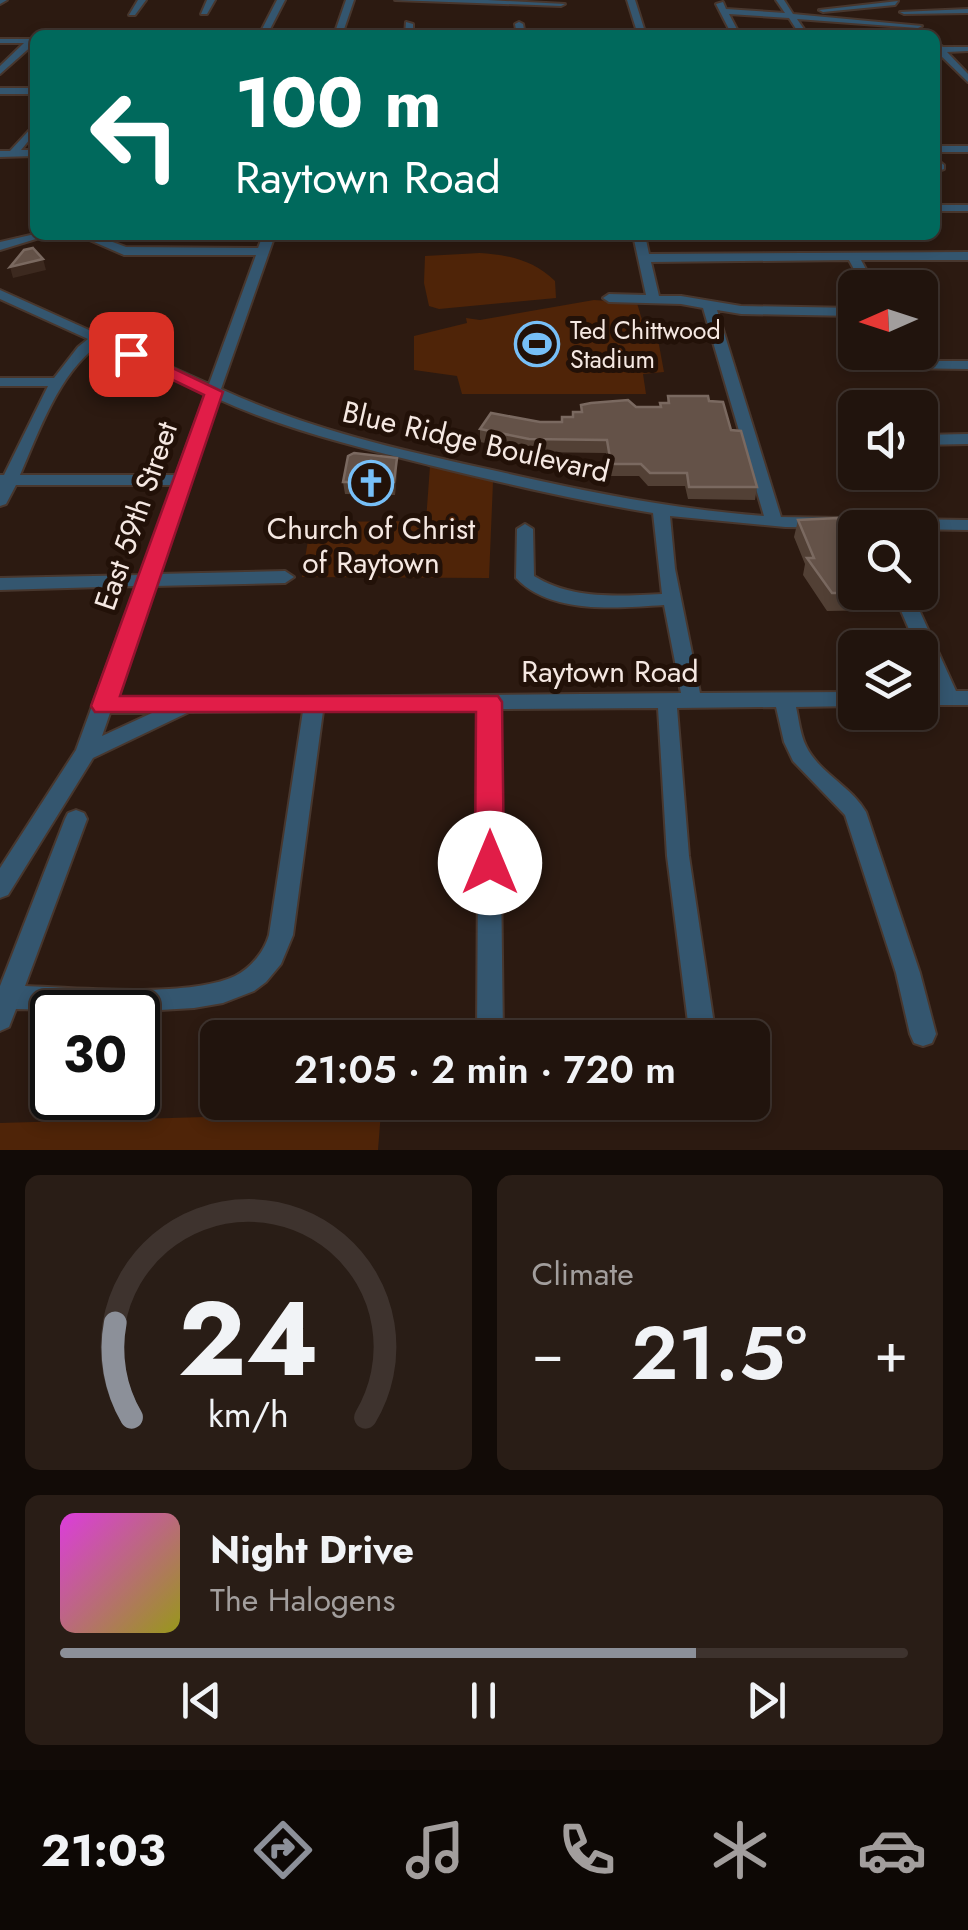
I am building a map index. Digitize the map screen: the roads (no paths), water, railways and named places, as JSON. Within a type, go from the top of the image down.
[{"type":"street","points":[[132,13],[142,0]]},
{"type":"street","points":[[204,12],[212,0]]},
{"type":"street","points":[[266,30],[281,0]]},
{"type":"street","points":[[340,30],[350,0]]},
{"type":"street","points":[[399,0],[561,6]]},
{"type":"street","points":[[631,0],[640,30]]},
{"type":"street","points":[[718,0],[734,30]]},
{"type":"street","points":[[780,0],[800,30]]},
{"type":"street","points":[[809,16],[820,11],[894,2],[922,30]]},
{"type":"street","points":[[724,11],[918,26]]},
{"type":"street","points":[[904,12],[968,11]]},
{"type":"street","points":[[409,30],[410,24]]},
{"type":"street","points":[[519,24],[520,30]]},
{"type":"street","points":[[0,41],[30,41]]},
{"type":"street","points":[[0,71],[30,44]]},
{"type":"street","points":[[940,48],[968,50]]},
{"type":"street","points":[[940,51],[968,79]]},
{"type":"street","points":[[0,91],[30,91]]},
{"type":"street","points":[[13,154],[30,134]]},
{"type":"street","points":[[940,149],[968,149]]},
{"type":"street","points":[[0,154],[30,154]]},
{"type":"street","points":[[940,208],[968,208]]},
{"type":"street","points":[[0,246],[30,238]]},
{"type":"street","points":[[96,240],[124,251],[263,252]]},
{"type":"street","name":"East 59th Street","points":[[104,706],[267,240]]},
{"type":"street","points":[[640,240],[653,299]]},
{"type":"street","points":[[853,256],[860,270]]},
{"type":"street","points":[[644,258],[968,256]]},
{"type":"street","name":"Blue Ridge Boulevard","points":[[0,294],[246,407],[326,436],[661,511],[838,524]]},
{"type":"street","points":[[608,298],[653,299],[740,310],[838,312]]},
{"type":"street","points":[[710,305],[774,521]]},
{"type":"street","points":[[0,501],[6,480],[59,382],[83,347],[98,338]]},
{"type":"street","points":[[938,365],[968,365]]},
{"type":"street","points":[[183,378],[207,377],[222,370]]},
{"type":"street","points":[[0,382],[59,382]]},
{"type":"street","points":[[204,420],[215,410],[246,407]]},
{"type":"street","points":[[938,440],[968,440]]},
{"type":"street","points":[[6,480],[183,480]]},
{"type":"street","points":[[661,511],[672,599],[692,701]]},
{"type":"street","name":"Blue Ridge Boulevard","points":[[938,526],[968,526]]},
{"type":"street","points":[[525,529],[525,578],[532,583],[561,596],[614,602],[672,599]]},
{"type":"street","points":[[0,584],[285,577]]},
{"type":"street","points":[[912,610],[959,698]]},
{"type":"street","name":"Raytown Road","points":[[104,706],[838,700]]},
{"type":"street","points":[[786,701],[793,739],[801,757],[843,795],[855,812],[908,973],[923,1034]]},
{"type":"street","points":[[489,702],[490,1020]]},
{"type":"street","points":[[667,702],[678,856],[701,1020]]},
{"type":"street","points":[[76,819],[38,903],[2,1004],[218,993],[246,982],[268,964],[281,935],[314,703]]},
{"type":"street","name":"Raytown Road","points":[[86,752],[186,705]]},
{"type":"street","points":[[0,888],[86,752],[104,706]]},
{"type":"place","name":"Ted Chittwood Stadium","points":[[537,344]]},
{"type":"place","name":"Church of Christ of Raytown","points":[[371,483]]}]
